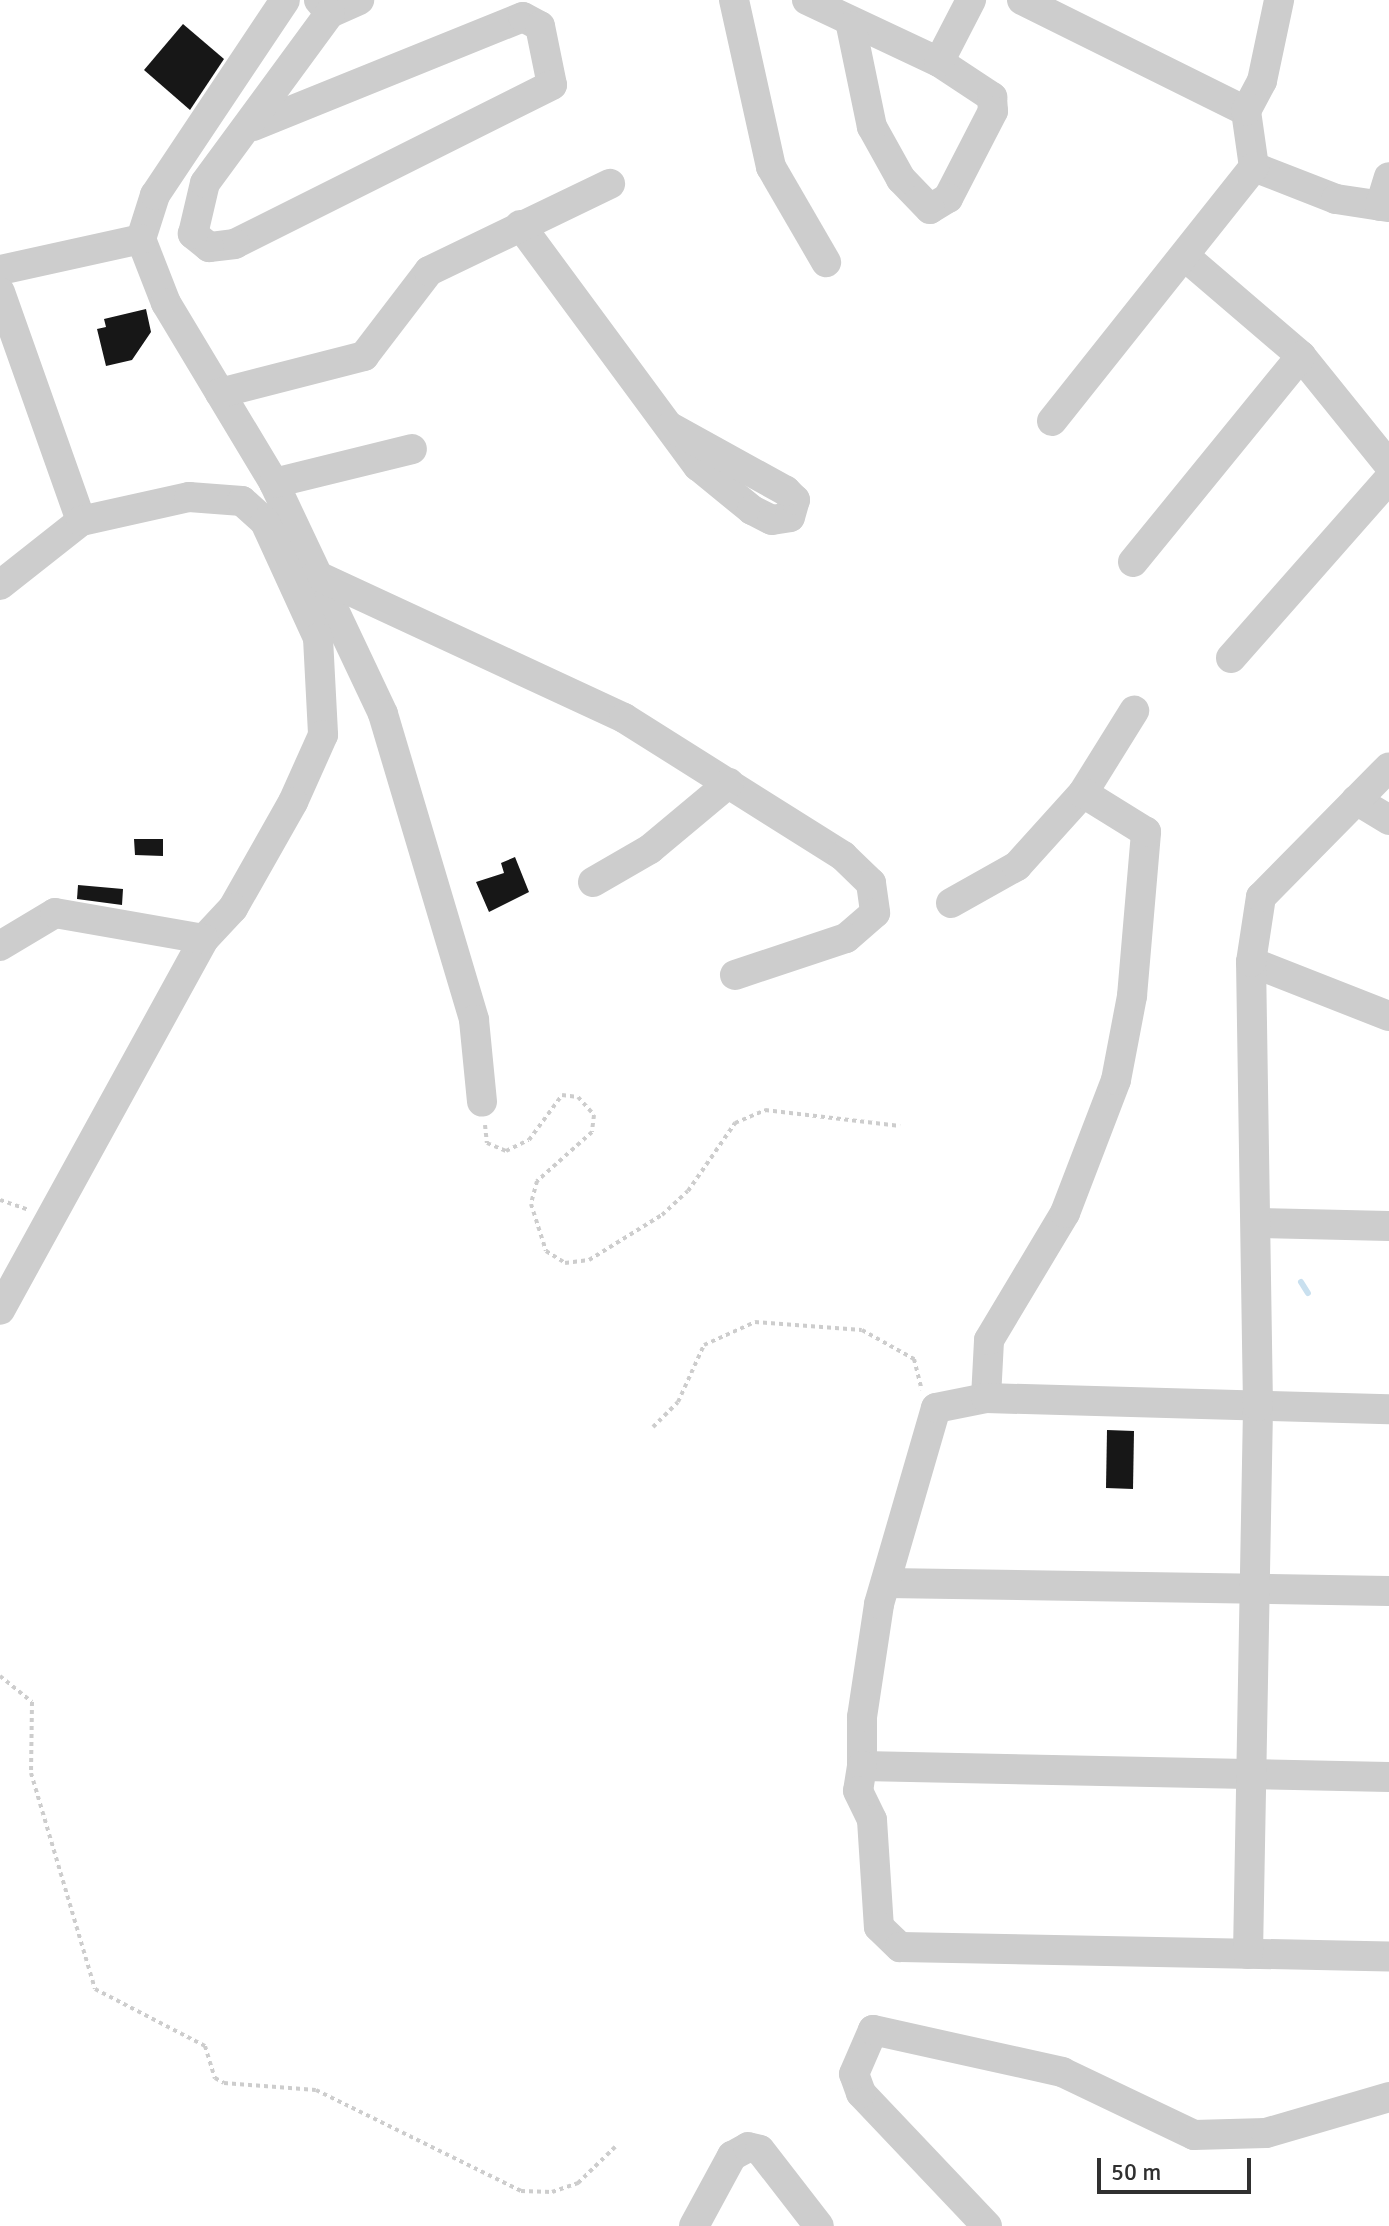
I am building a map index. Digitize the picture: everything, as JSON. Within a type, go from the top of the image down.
[{"type":"street","points":[[285,0],[155,195],[141,239],[166,303],[274,483],[383,714],[474,1020],[482,1102]]},
{"type":"street","points":[[253,126],[512,20],[540,26],[549,91],[235,244],[209,247],[193,234],[193,210],[205,183],[253,126],[324,7],[359,0]]},
{"type":"street","points":[[734,0],[771,167],[826,262]]},
{"type":"street","points":[[807,0],[851,26],[939,62],[981,87],[993,111],[948,198],[930,209],[901,179],[872,127],[851,26]]},
{"type":"street","points":[[939,62],[971,0]]},
{"type":"street","points":[[1022,0],[1246,111]]},
{"type":"street","points":[[1052,421],[1188,259],[1254,167],[1246,111],[1262,81],[1279,0]]},
{"type":"street","points":[[1254,167],[1336,199],[1386,197]]},
{"type":"street","points":[[220,393],[364,356],[429,271],[610,184]]},
{"type":"street","points":[[520,225],[670,427]]},
{"type":"street","points":[[0,270],[141,239]]},
{"type":"street","points":[[1188,259],[1301,356],[1389,465]]},
{"type":"street","points":[[0,292],[81,521]]},
{"type":"street","points":[[1133,562],[1301,356]]},
{"type":"street","points":[[274,483],[412,449]]},
{"type":"street","points":[[1231,658],[1389,479]]},
{"type":"street","points":[[0,585],[81,521],[189,497],[242,501],[265,522],[318,638],[323,735],[233,908],[204,939],[46,1215],[0,1310]]},
{"type":"street","points":[[316,575],[341,580],[624,718],[843,856],[875,891],[875,913],[846,938],[735,975]]},
{"type":"street","points":[[951,903],[1017,866],[1083,793],[1134,711]]},
{"type":"street","points":[[1248,1954],[1258,1406],[1251,962],[1261,897],[1389,767]]},
{"type":"street","points":[[593,882],[650,849],[729,783]]},
{"type":"street","points":[[986,1398],[989,1340],[1081,1175],[1116,1080],[1132,996],[1146,832],[1083,793]]},
{"type":"street","points":[[1356,800],[1389,820]]},
{"type":"street","points":[[0,946],[55,913],[204,939]]},
{"type":"street","points":[[1251,962],[1389,1016]]},
{"type":"street","points":[[1256,1223],[1389,1226]]},
{"type":"street","points":[[1389,1409],[986,1398],[928,1416],[916,1493],[887,1583],[863,1703],[862,1766],[858,1791],[872,1820],[879,1927],[900,1947],[1389,1956]]},
{"type":"street","points":[[887,1583],[1389,1591]]},
{"type":"street","points":[[862,1766],[1389,1777]]},
{"type":"street","points":[[987,2226],[861,2093],[854,2074],[873,2030],[1062,2072],[1194,2135],[1266,2133],[1389,2097]]},
{"type":"street","points":[[694,2226],[732,2156],[748,2147],[760,2150],[819,2226]]},
{"type":"path","points":[[482,1102],[487,1143],[506,1151],[529,1140],[562,1095],[578,1097],[594,1115],[592,1132],[537,1181],[531,1204],[546,1251],[565,1263],[589,1260],[662,1215],[688,1191],[735,1123],[765,1110],[900,1126]]},
{"type":"path","points":[[0,1200],[46,1215]]},
{"type":"path","points":[[653,1427],[678,1402],[704,1345],[755,1322],[862,1330],[898,1345],[914,1359],[928,1416]]},
{"type":"path","points":[[0,1676],[32,1702],[31,1773],[95,1989],[205,2046],[215,2078],[224,2083],[316,2090],[521,2191],[552,2192],[578,2183],[615,2147]]},
{"type":"building","points":[[183,24],[224,59],[190,110],[144,70]]},
{"type":"building","points":[[146,309],[151,332],[132,360],[106,366],[97,329],[106,327],[104,319]]},
{"type":"building","points":[[134,839],[163,839],[163,856],[135,855]]},
{"type":"building","points":[[515,857],[529,892],[489,912],[476,882],[504,873],[501,863]]},
{"type":"building","points":[[78,885],[123,889],[122,905],[77,899]]},
{"type":"building","points":[[1107,1430],[1134,1431],[1133,1489],[1106,1488]]},
{"type":"waterway","points":[[1301,1282],[1308,1293]]}]
